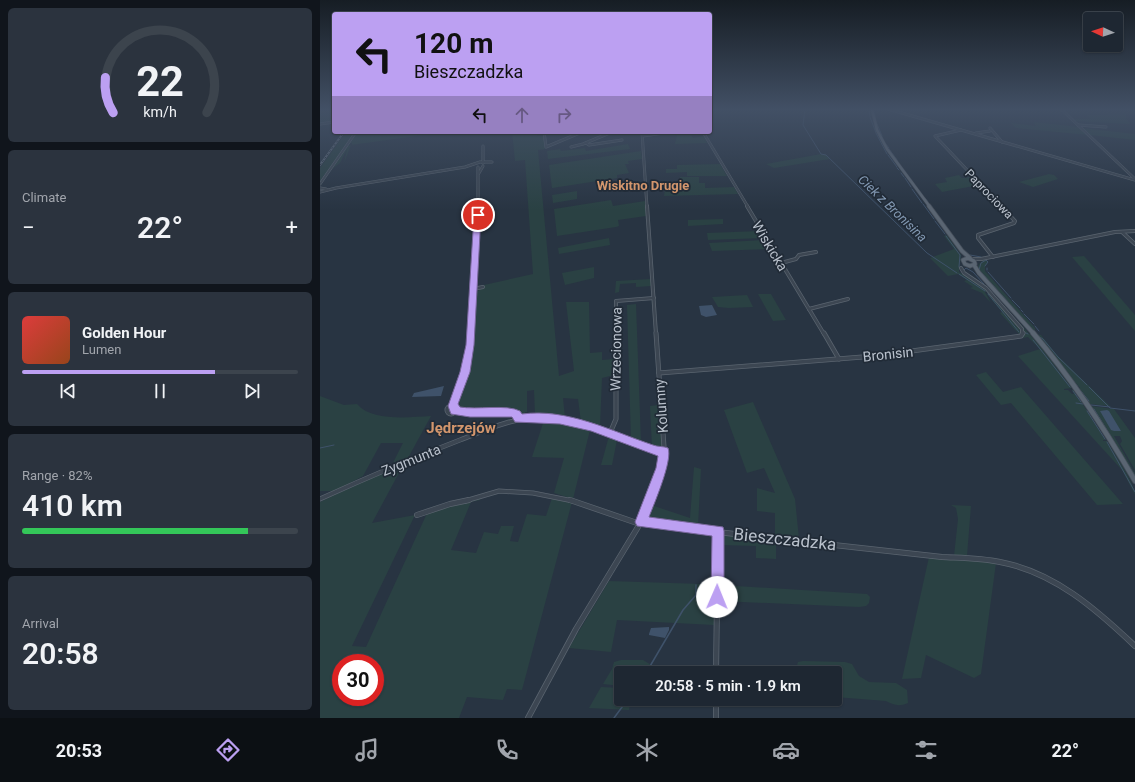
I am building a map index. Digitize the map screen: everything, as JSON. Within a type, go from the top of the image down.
[{"type":"main road","points":[[883,143],[962,252],[971,259],[972,265]]},
{"type":"main road","points":[[962,252],[964,261]]},
{"type":"main road","points":[[964,261],[971,259]]},
{"type":"main road","points":[[964,261],[972,265],[1041,343],[1100,423],[1135,482]]},
{"type":"street","points":[[349,143],[320,184],[321,190],[483,164]]},
{"type":"street","points":[[545,143],[546,147],[557,143]]},
{"type":"street","points":[[571,146],[586,143],[602,143]]},
{"type":"street","name":"Kolumny","points":[[528,718],[576,629],[641,522],[661,468],[664,452],[643,143]]},
{"type":"street","name":"Wiskicka","points":[[709,143],[839,359]]},
{"type":"street","name":"Paprociowa","points":[[941,143],[1015,221],[1014,224],[978,235],[977,237],[993,257]]},
{"type":"street","points":[[1004,143],[1135,180]]},
{"type":"street","points":[[1096,143],[1135,180]]},
{"type":"street","points":[[479,174],[483,164],[482,146]]},
{"type":"street","points":[[482,155],[477,165],[479,174],[469,353],[463,377],[452,406],[448,408],[446,412],[450,414],[454,411],[470,413],[513,412],[516,414],[518,419]]},
{"type":"street","points":[[971,259],[993,257],[1122,232],[1135,231]]},
{"type":"street","points":[[1122,232],[1135,244]]},
{"type":"street","points":[[781,263],[796,259],[799,255],[816,252]]},
{"type":"street","points":[[961,268],[972,265],[981,259]]},
{"type":"street","points":[[961,268],[964,261]]},
{"type":"street","name":"Bronisin","points":[[659,373],[902,353],[1018,337],[1022,335],[1023,332],[1021,328],[987,290],[979,282],[964,273],[961,268]]},
{"type":"street","points":[[473,289],[482,287]]},
{"type":"street","name":"Wrzecionowa","points":[[610,434],[616,419],[616,302],[618,300],[654,298]]},
{"type":"street","points":[[809,309],[848,299]]},
{"type":"street","points":[[452,406],[455,408],[454,411]]},
{"type":"street","name":"Zygmunta","points":[[320,499],[398,464],[518,419],[560,419],[592,427],[656,451],[664,452]]},
{"type":"street","name":"Bieszczadzka","points":[[417,515],[450,504],[504,491],[534,493],[567,499],[628,520],[641,522],[942,557],[983,560],[1016,566],[1026,569],[1063,587],[1086,601],[1106,617],[1135,646]]},
{"type":"street","points":[[716,666],[718,531]]},
{"type":"street","points":[[716,706],[716,718]]},
{"type":"green space","points":[[338,143],[347,143],[320,181],[320,168]]},
{"type":"green space","points":[[350,143],[350,143],[370,143],[352,145],[352,143]]},
{"type":"green space","points":[[513,143],[545,143],[545,149],[538,150],[559,376],[574,371],[566,302],[589,302],[590,353],[602,352],[602,360],[614,359],[614,375],[602,378],[600,427],[581,422],[578,399],[563,398],[565,418],[535,415],[534,390],[527,391],[526,416],[508,411],[461,410],[458,404],[472,359],[476,292],[483,288],[484,285],[533,274],[525,160],[515,161]]},
{"type":"green space","points":[[675,143],[707,143],[675,144]]},
{"type":"green space","points":[[628,144],[630,149],[548,159],[547,151],[585,148],[586,151]]},
{"type":"green space","points":[[351,145],[344,163],[347,149],[340,163],[332,169],[337,162],[331,169],[347,146]]},
{"type":"green space","points":[[641,151],[642,159],[628,161],[629,164],[625,164],[629,173],[617,175],[617,178],[552,188],[549,165]]},
{"type":"green space","points":[[825,154],[830,159],[774,168],[766,164]]},
{"type":"green space","points":[[720,164],[727,176],[687,176],[687,172],[666,173],[666,169],[677,169],[677,165]]},
{"type":"green space","points":[[1049,174],[1054,175],[1058,179],[1033,187],[1019,182]]},
{"type":"green space","points":[[959,175],[962,178],[971,177],[979,185],[942,192],[935,184],[947,182],[945,178]]},
{"type":"green space","points":[[680,177],[699,177],[699,183],[705,183],[705,188],[734,187],[738,194],[664,196],[665,188],[677,188],[676,183],[680,183]]},
{"type":"green space","points":[[577,191],[577,199],[553,203],[552,195]]},
{"type":"green space","points":[[611,200],[613,206],[645,201],[646,216],[618,220],[619,226],[616,227],[557,236],[554,209]]},
{"type":"green space","points":[[723,219],[723,224],[688,226],[688,220]]},
{"type":"green space","points":[[760,231],[764,238],[708,240],[707,233]]},
{"type":"green space","points":[[947,235],[961,255],[959,272],[976,282],[987,291],[985,292],[991,303],[982,293],[970,288],[973,287],[964,281],[967,280],[958,274],[948,276],[930,258],[954,249],[944,236]]},
{"type":"green space","points":[[609,238],[610,245],[559,254],[558,248]]},
{"type":"green space","points":[[764,240],[770,249],[712,251],[709,243]]},
{"type":"green space","points":[[1084,256],[1135,315],[1135,331],[1072,257]]},
{"type":"green space","points":[[985,259],[988,262],[985,267],[985,271],[1035,328],[1034,331],[1036,334],[1041,335],[1057,355],[1110,406],[1090,404],[1091,406],[1114,409],[1135,438],[1135,470],[1120,444],[1122,441],[1120,436],[1114,436],[1135,473],[1135,478],[1079,389],[1080,388],[977,268]]},
{"type":"green space","points":[[594,267],[594,278],[565,285],[562,273]]},
{"type":"green space","points":[[651,279],[651,286],[636,287],[636,283],[620,284],[619,292],[615,293],[616,281]]},
{"type":"green space","points":[[989,293],[1019,328],[1019,334],[1000,313],[1002,312],[987,294]]},
{"type":"green space","points":[[758,294],[771,294],[786,320],[773,321]]},
{"type":"green space","points":[[747,295],[753,307],[718,307],[712,297]]},
{"type":"green space","points":[[636,304],[641,443],[631,440],[627,305]]},
{"type":"green space","points":[[1017,320],[1040,346],[1072,388],[1064,390],[1068,390],[1074,394],[1073,389],[1106,440],[1103,441],[1107,441],[1124,468],[1132,483],[1135,495],[1122,470],[1018,356],[1040,349],[1028,337],[1023,338],[1024,330]]},
{"type":"green space","points":[[986,372],[1003,392],[1021,387],[1123,504],[1097,505],[1011,403],[1001,405],[976,375]]},
{"type":"green space","points":[[320,396],[344,405],[357,404],[372,414],[381,416],[431,416],[408,458],[393,463],[403,443],[381,443],[363,476],[335,491],[320,491]]},
{"type":"green space","points":[[753,402],[795,499],[799,539],[775,536],[775,513],[757,511],[757,488],[775,493],[764,468],[747,473],[724,410]]},
{"type":"green space","points":[[658,405],[662,447],[660,449],[652,448],[650,406]]},
{"type":"green space","points":[[544,420],[580,426],[590,430],[573,499],[554,493],[564,458],[532,457]]},
{"type":"green space","points":[[609,436],[617,440],[612,465],[601,465]]},
{"type":"green space","points":[[399,467],[400,471],[372,523],[415,515],[352,646],[366,647],[428,511],[482,496],[480,500],[471,502],[451,550],[476,553],[484,532],[498,534],[501,526],[514,526],[510,541],[518,542],[527,514],[546,516],[552,498],[572,502],[522,690],[507,689],[503,700],[467,697],[459,718],[320,718],[320,502],[362,482]]},
{"type":"green space","points":[[694,467],[701,469],[698,526],[648,520],[647,517],[651,505],[690,518]]},
{"type":"green space","points":[[951,505],[971,506],[967,556],[954,556],[958,519],[956,508]]},
{"type":"green space","points":[[721,534],[776,539],[776,559],[756,558],[756,546],[720,545]]},
{"type":"green space","points":[[929,557],[996,563],[981,674],[974,678],[926,655],[921,678],[902,679]]},
{"type":"green space","points":[[609,581],[702,584],[704,585],[706,598],[715,608],[714,625],[617,620],[611,652],[569,648]]},
{"type":"green space","points":[[720,585],[867,594],[870,597],[869,603],[866,606],[859,607],[720,601]]},
{"type":"green space","points":[[621,660],[643,660],[653,666],[614,666],[614,685],[603,684],[612,669],[614,662]]},
{"type":"green space","points":[[798,662],[845,662],[852,664],[859,676],[869,682],[896,683],[907,690],[908,703],[897,705],[886,701],[842,698],[842,666],[797,666]]},
{"type":"green space","points":[[601,687],[614,688],[614,706],[630,706],[629,710],[589,708]]},
{"type":"water","points":[[712,305],[717,315],[706,317],[701,315],[699,306]]},
{"type":"water","points":[[444,386],[441,396],[412,397],[414,393]]},
{"type":"water","points":[[1107,410],[1121,431],[1111,430],[1100,411]]},
{"type":"water","points":[[669,627],[665,638],[649,635],[651,628]]},
{"type":"waterway","name":"Ciek z Bronisina","points":[[814,143],[821,154],[826,155],[927,253],[957,273]]},
{"type":"waterway","points":[[881,143],[887,154]]},
{"type":"waterway","points":[[885,143],[889,148]]},
{"type":"waterway","points":[[889,149],[897,160]]},
{"type":"waterway","points":[[888,155],[897,167]]},
{"type":"waterway","points":[[901,173],[904,177]]},
{"type":"waterway","points":[[905,178],[911,187]]},
{"type":"waterway","points":[[912,189],[922,203]]},
{"type":"waterway","points":[[925,198],[928,202]]},
{"type":"waterway","points":[[923,204],[934,219]]},
{"type":"waterway","points":[[935,221],[945,234]]},
{"type":"waterway","points":[[946,236],[960,255],[959,267]]},
{"type":"waterway","points":[[957,241],[964,251]]},
{"type":"waterway","points":[[970,255],[981,257]]},
{"type":"waterway","points":[[985,266],[988,262],[986,260],[981,263],[979,270],[1008,302]]},
{"type":"waterway","points":[[964,270],[966,268],[973,272],[984,284]]},
{"type":"waterway","points":[[988,272],[1011,298]]},
{"type":"waterway","name":"Ciek z Bronisina","points":[[959,274],[985,291]]},
{"type":"waterway","name":"Ciek z Bronisina","points":[[988,294],[1019,332]]},
{"type":"waterway","points":[[1012,300],[1020,308]]},
{"type":"waterway","points":[[1024,314],[1034,324]]},
{"type":"waterway","points":[[1035,326],[1039,331]]},
{"type":"waterway","name":"Ciek z Bronisina","points":[[1038,336],[1043,339],[1058,357],[1087,385]]},
{"type":"waterway","points":[[1033,340],[1070,387]]},
{"type":"waterway","points":[[1059,362],[1078,387]]},
{"type":"waterway","name":"Ciek z Bronisina","points":[[1089,387],[1109,407]]},
{"type":"waterway","points":[[1080,390],[1089,401]]},
{"type":"waterway","points":[[1073,391],[1081,402]]},
{"type":"waterway","points":[[1076,403],[1083,404]]},
{"type":"waterway","points":[[1091,405],[1109,407]]},
{"type":"waterway","name":"Ciek z Bronisina","points":[[1109,407],[1135,411]]},
{"type":"waterway","points":[[1094,409],[1135,476]]},
{"type":"waterway","points":[[1087,411],[1105,439]]},
{"type":"waterway","points":[[1107,442],[1135,492]]},
{"type":"waterway","points":[[320,448],[334,445]]},
{"type":"waterway","points":[[650,666],[683,610],[696,595],[696,585]]},
{"type":"waterway","points":[[614,718],[623,706]]},
{"type":"railway","points":[[320,165],[336,143]]},
{"type":"district","name":"Wiskitno Drugie","points":[[643,185]]},
{"type":"district","name":"Jędrzejów","points":[[461,428]]},
{"type":"route","points":[[478,215],[470,345],[465,372],[458,394],[452,406],[455,408],[454,411],[470,413],[513,412],[516,414],[518,419],[560,419],[592,427],[656,451],[664,452],[663,462],[641,522],[718,531],[717,597]]}]
